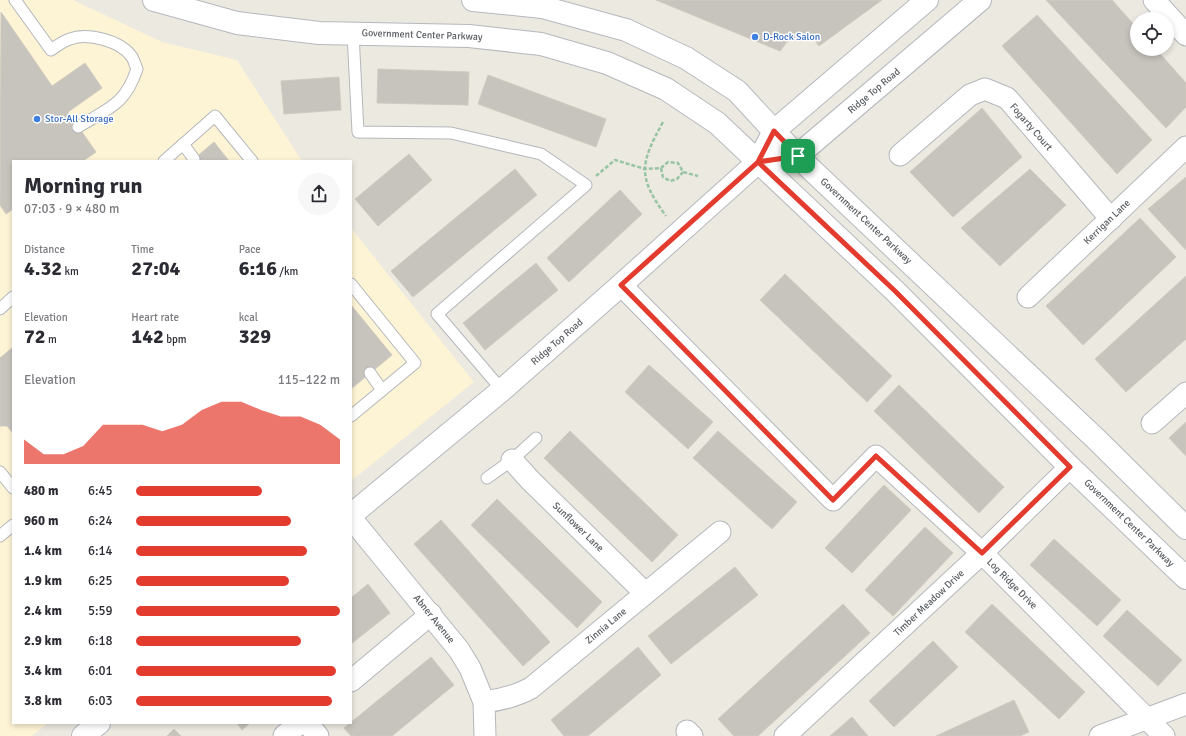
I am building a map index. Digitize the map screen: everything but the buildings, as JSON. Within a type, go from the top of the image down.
[{"type":"street","name":"Government Center Parkway","points":[[154,0],[237,23],[319,33],[476,36],[541,44],[607,63],[666,89],[717,123],[895,291],[1070,467],[1186,578]]},
{"type":"street","name":"Government Center Parkway","points":[[473,0],[542,7],[626,30],[686,58],[737,90],[798,156],[1096,439],[1186,528]]},
{"type":"street","name":"Ridge Top Road","points":[[352,516],[502,390],[621,285],[758,162],[774,131],[927,0]]},
{"type":"street","name":"Ridge Top Road","points":[[798,156],[980,0]]},
{"type":"street","points":[[1154,0],[1186,35]]},
{"type":"street","name":"Fogarty Court","points":[[900,155],[970,95],[985,89],[1007,98],[1111,219]]},
{"type":"street","name":"Kerrigan Lane","points":[[1028,297],[1186,147]]},
{"type":"street","points":[[758,162],[798,156]]},
{"type":"street","name":"Log Ridge Drive","points":[[621,285],[833,500],[876,456],[982,553],[1164,736]]},
{"type":"street","points":[[1152,423],[1186,393]]},
{"type":"street","name":"Sunflower Lane","points":[[512,460],[530,480],[645,593]]},
{"type":"street","name":"Timber Meadow Drive","points":[[794,733],[1070,467]]},
{"type":"street","name":"Abner Avenue","points":[[352,518],[431,614],[459,650],[470,668],[484,702],[485,736]]},
{"type":"street","name":"Zinnia Lane","points":[[484,702],[500,700],[520,694],[531,688],[720,532]]},
{"type":"street","points":[[352,680],[431,614]]},
{"type":"street","points":[[1100,736],[1186,704]]},
{"type":"street","points":[[83,736],[98,724]]},
{"type":"street","points":[[284,736],[299,724]]},
{"type":"street","points":[[308,724],[318,736]]},
{"type":"lane","points":[[15,0],[51,50],[70,39],[87,35],[104,39],[120,47],[132,57],[137,69],[131,86],[121,100],[78,127]]},
{"type":"lane","points":[[353,33],[358,132],[451,133],[540,154],[586,185],[437,314],[502,390]]},
{"type":"lane","points":[[165,160],[215,116],[251,160]]},
{"type":"lane","points":[[183,144],[194,159]]},
{"type":"lane","points":[[352,285],[415,363],[352,415]]},
{"type":"lane","points":[[0,309],[12,298]]},
{"type":"lane","points":[[370,373],[382,390]]},
{"type":"lane","points":[[487,478],[512,460],[536,438]]},
{"type":"lane","points":[[0,472],[12,487]]},
{"type":"lane","points":[[0,536],[12,526]]},
{"type":"path","points":[[663,122],[648,150],[645,169],[646,184],[653,199],[666,216]]},
{"type":"path","points":[[586,185],[615,160],[645,169],[661,168],[668,162],[678,163],[683,172],[698,176]]},
{"type":"path","points":[[661,168],[663,177],[670,182],[677,179],[683,172]]},
{"type":"shaded area","points":[[0,0],[73,0],[162,42],[237,60],[301,160],[12,160],[12,724],[47,724],[32,736],[0,736]]},
{"type":"shaded area","points":[[352,229],[474,382],[352,480]]},
{"type":"place","name":"D-Rock Salon","points":[[755,37]]},
{"type":"place","name":"Stor-All Storage","points":[[37,119]]},
{"type":"route","points":[[798,156],[758,162],[621,285],[833,500],[876,456],[982,553],[1070,467],[895,291],[758,162],[774,131],[798,156]]}]
